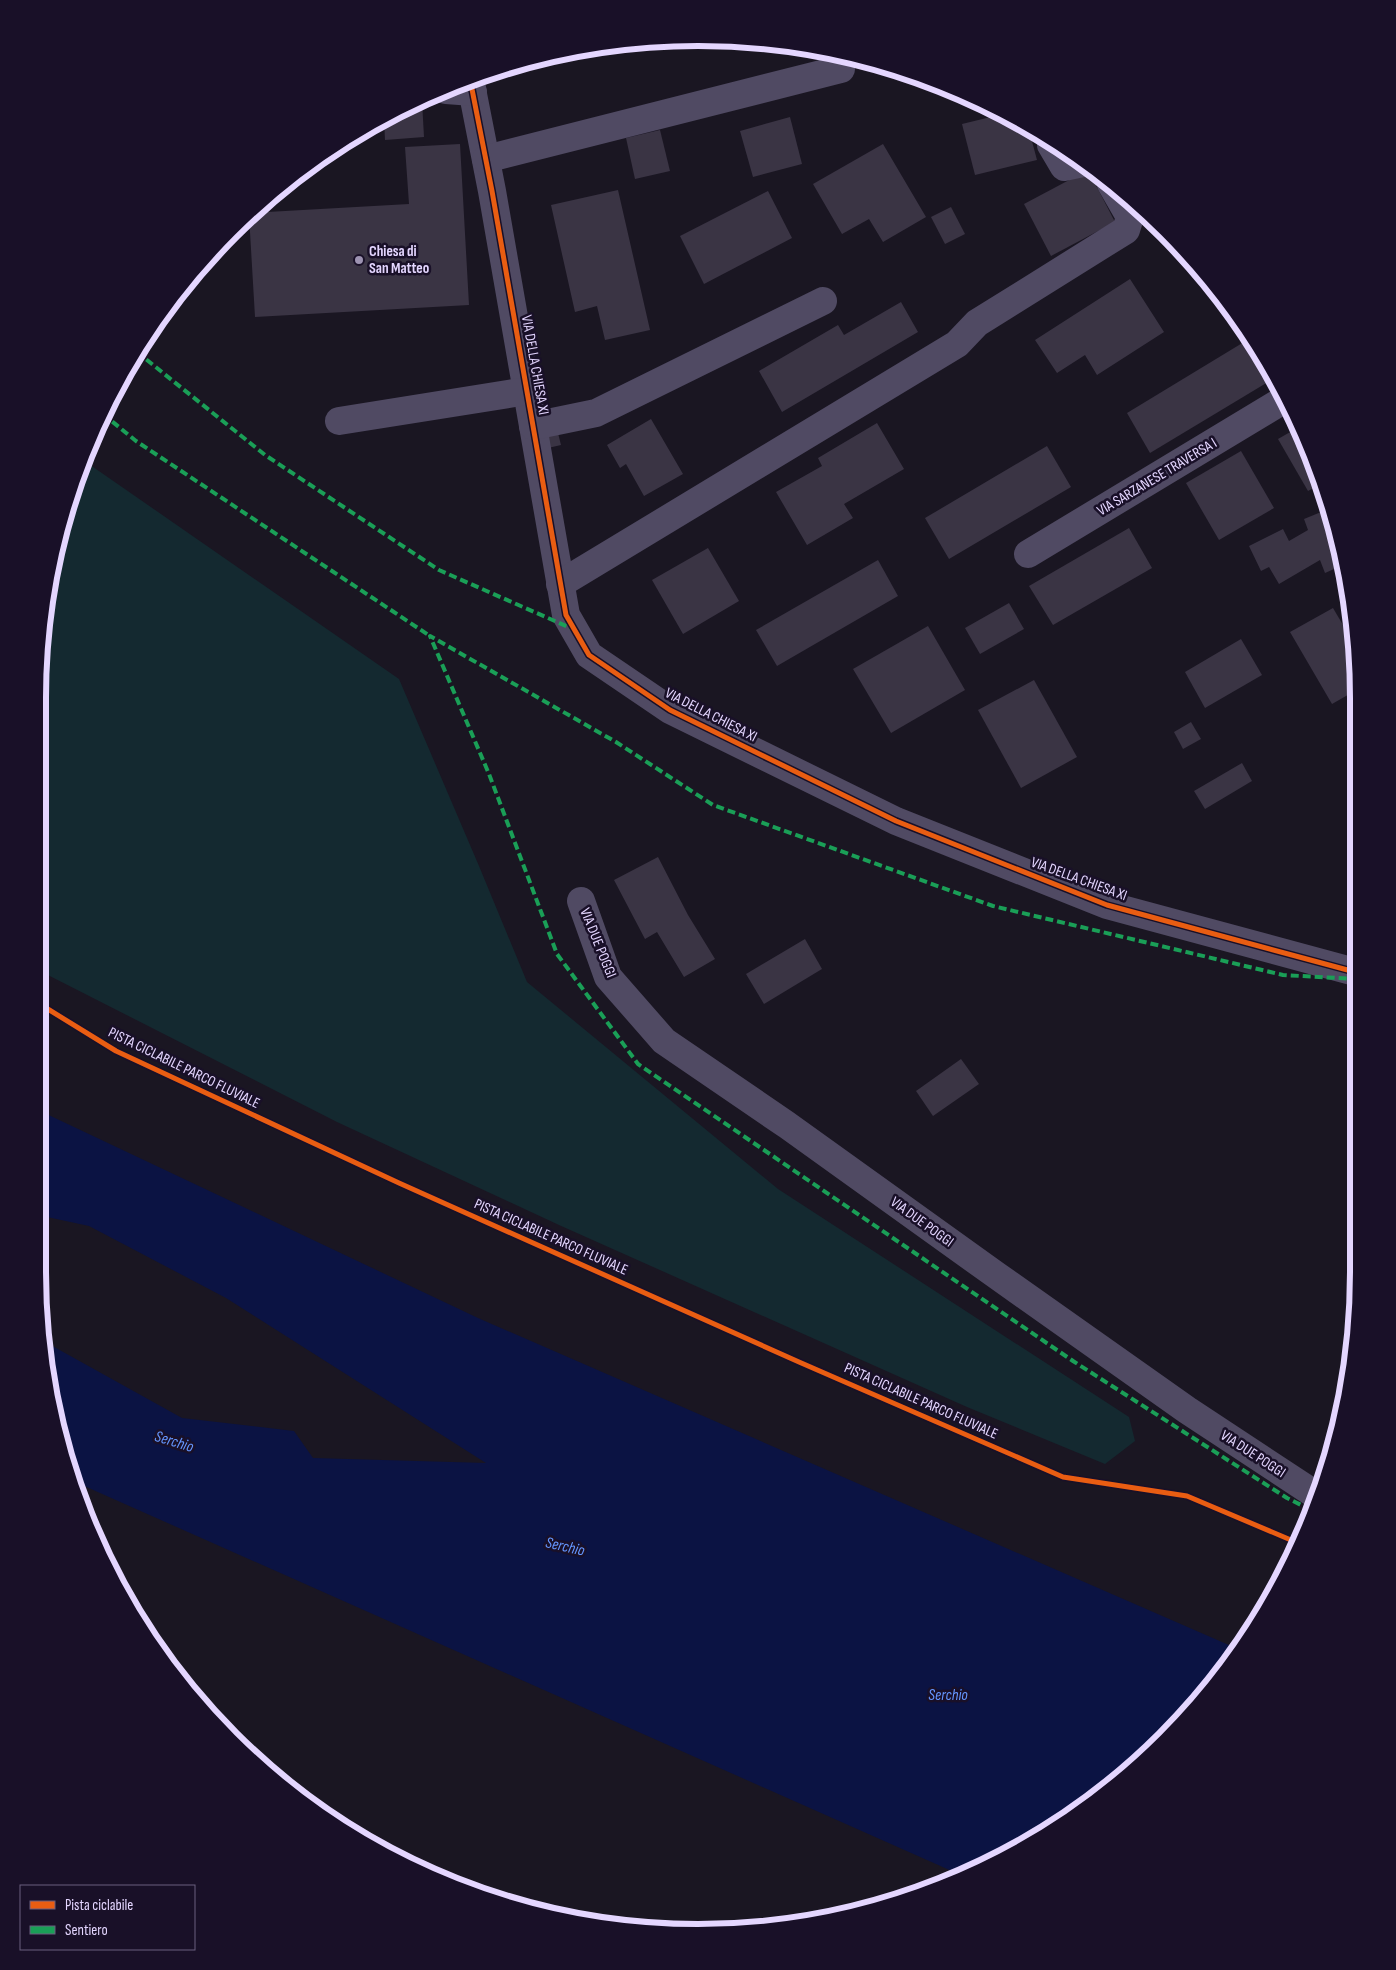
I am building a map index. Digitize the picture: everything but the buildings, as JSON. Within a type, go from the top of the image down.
[{"type":"street","points":[[486,159],[842,69],[841,62]]},
{"type":"street","name":"VIA DELLA CHIESA XI","points":[[464,90],[486,159],[566,614],[589,655],[670,710],[896,821],[1107,905],[1350,971]]},
{"type":"street","points":[[1056,154],[1064,167],[1073,165]]},
{"type":"street","points":[[560,584],[957,344],[978,323],[1126,230],[1130,217],[1122,203]]},
{"type":"street","points":[[533,426],[596,413],[822,301]]},
{"type":"street","points":[[339,421],[527,391]]},
{"type":"street","name":"VIA SARZANESE TRAVERSA I","points":[[1028,554],[1279,403]]},
{"type":"street","name":"VIA DUE POGGI","points":[[581,901],[608,977],[664,1041],[787,1125],[1187,1410],[1311,1492]]},
{"type":"shaded area","points":[[90,465],[399,679],[527,982],[778,1189],[1129,1417],[1135,1441],[1105,1464],[967,1407],[559,1225],[337,1122],[46,974],[46,698],[48,655],[52,613],[68,529]]},
{"type":"water","name":"Serchio","points":[[46,1114],[478,1318],[1231,1646],[1188,1702],[1159,1733],[1095,1789],[1060,1814],[1024,1836],[986,1857],[953,1871],[83,1485],[68,1441],[51,1345],[182,1418],[294,1431],[313,1458],[486,1463],[226,1298],[89,1226],[46,1217]]},
{"type":"marked path","points":[[143,357],[265,455],[439,570],[573,629]]},
{"type":"marked path","points":[[109,419],[136,441],[430,636]]},
{"type":"marked path","points":[[1305,1507],[1287,1498],[1073,1361],[638,1064],[557,954],[489,774],[430,636],[616,742],[713,805],[993,906],[1283,975],[1350,979]]},
{"type":"cycle path","points":[[472,87],[492,191],[566,615],[589,655],[670,710],[896,821],[1107,905],[1350,971]]},
{"type":"cycle path","name":"PISTA CICLABILE PARCO FLUVIALE","points":[[46,1008],[116,1051],[399,1183],[799,1362],[1063,1477],[1187,1496],[1292,1540]]},
{"type":"place","name":"Chiesa di San Matteo","points":[[359,260]]}]
